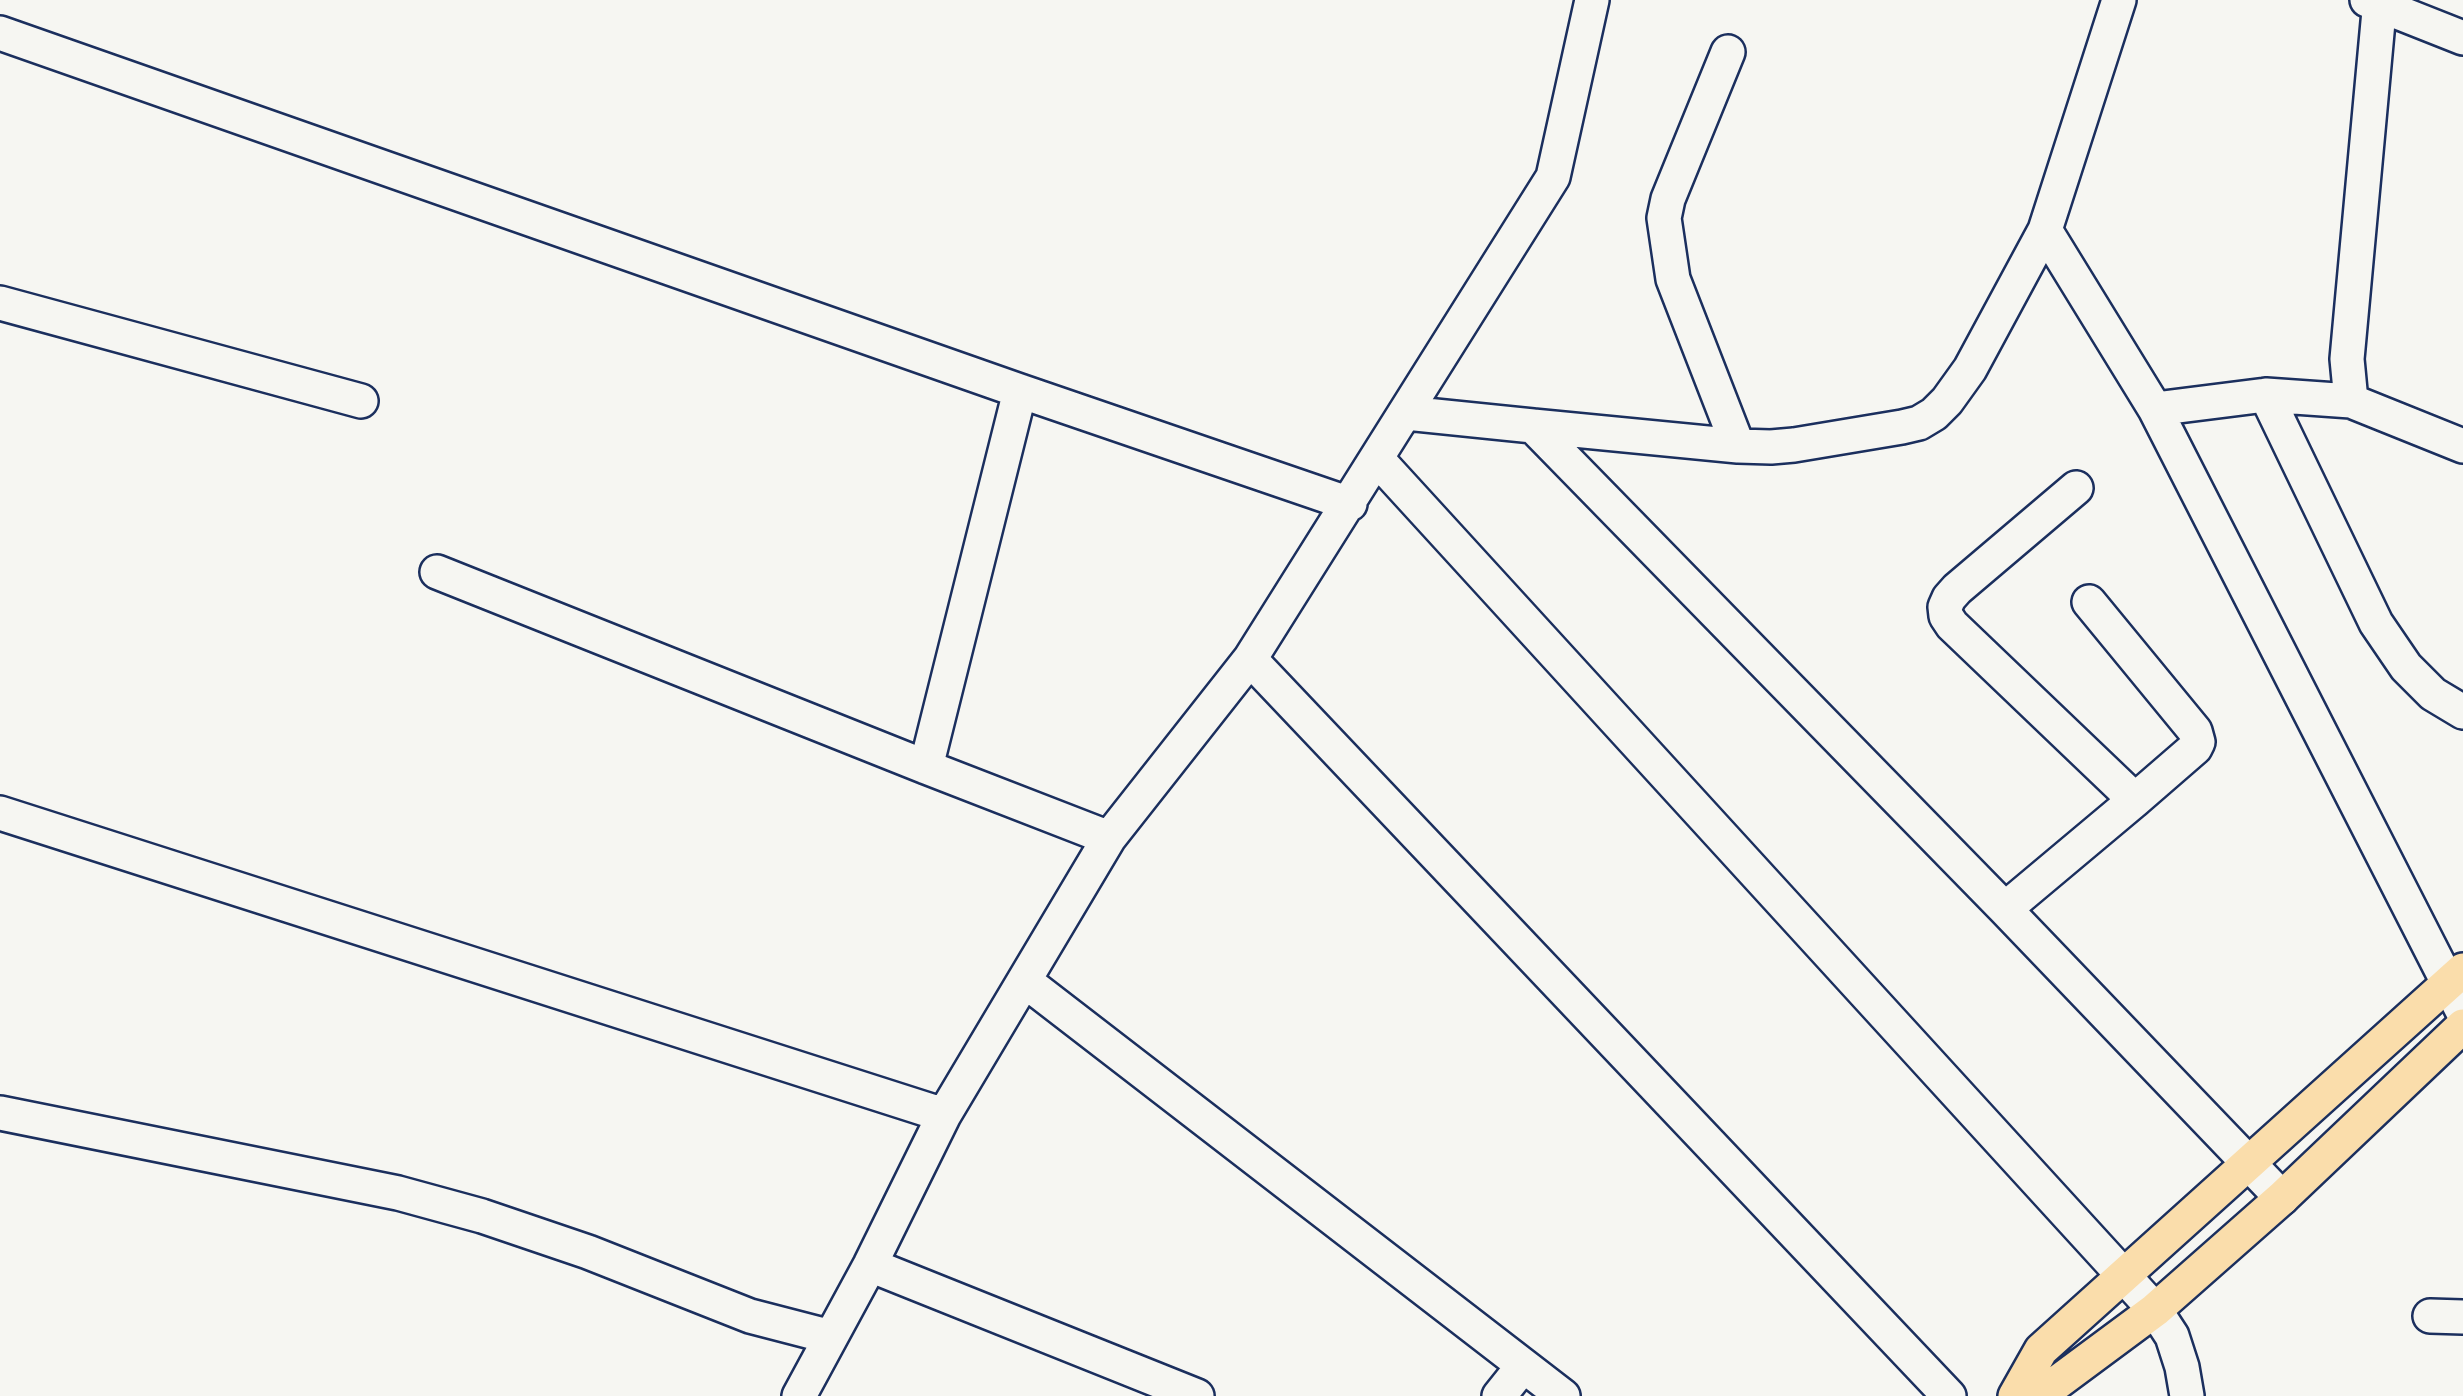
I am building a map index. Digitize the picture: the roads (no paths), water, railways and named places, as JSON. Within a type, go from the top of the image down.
[{"type":"main road","points":[[2015,1396],[2041,1350],[2249,1163],[2458,989]]},
{"type":"main road","points":[[2039,1396],[2155,1310],[2282,1198],[2463,1026]]},
{"type":"street","points":[[799,1396],[870,1265],[944,1115],[1109,838],[1250,659],[1350,504],[1553,177],[1592,0]]},
{"type":"street","points":[[1406,412],[1737,446],[1794,445],[1919,423],[1934,414],[1947,401],[1970,369],[2045,230],[2119,0]]},
{"type":"street","points":[[2351,401],[2347,358],[2375,2],[2463,38]]},
{"type":"street","points":[[0,33],[1020,391],[1350,504]]},
{"type":"street","points":[[1728,52],[1668,199],[1664,219],[1673,279],[1737,446]]},
{"type":"street","points":[[2045,230],[2155,409],[2458,989]]},
{"type":"street","points":[[0,303],[361,401]]},
{"type":"street","points":[[926,767],[1020,391]]},
{"type":"street","points":[[2155,409],[2266,395],[2351,401],[2463,446]]},
{"type":"street","points":[[2266,395],[2376,623],[2406,667],[2433,694],[2463,712]]},
{"type":"street","points":[[1533,426],[2005,909],[2282,1198]]},
{"type":"street","points":[[1377,459],[2155,1310],[2172,1336],[2182,1367],[2187,1396]]},
{"type":"street","points":[[2076,488],[1957,589],[1945,607],[1946,615],[1952,625],[2136,800]]},
{"type":"street","points":[[436,572],[1109,838]]},
{"type":"street","points":[[2005,909],[2195,748],[2198,737],[2195,731],[2089,602]]},
{"type":"street","points":[[1250,659],[1949,1396]]},
{"type":"street","points":[[0,813],[944,1115]]},
{"type":"street","points":[[1025,981],[1563,1396]]},
{"type":"street","points":[[0,1113],[398,1193],[472,1213],[588,1252],[750,1316],[831,1337]]},
{"type":"street","points":[[870,1265],[1197,1396]]},
{"type":"street","points":[[2430,1316],[2463,1317]]},
{"type":"street","points":[[1499,1396],[1523,1366]]}]
